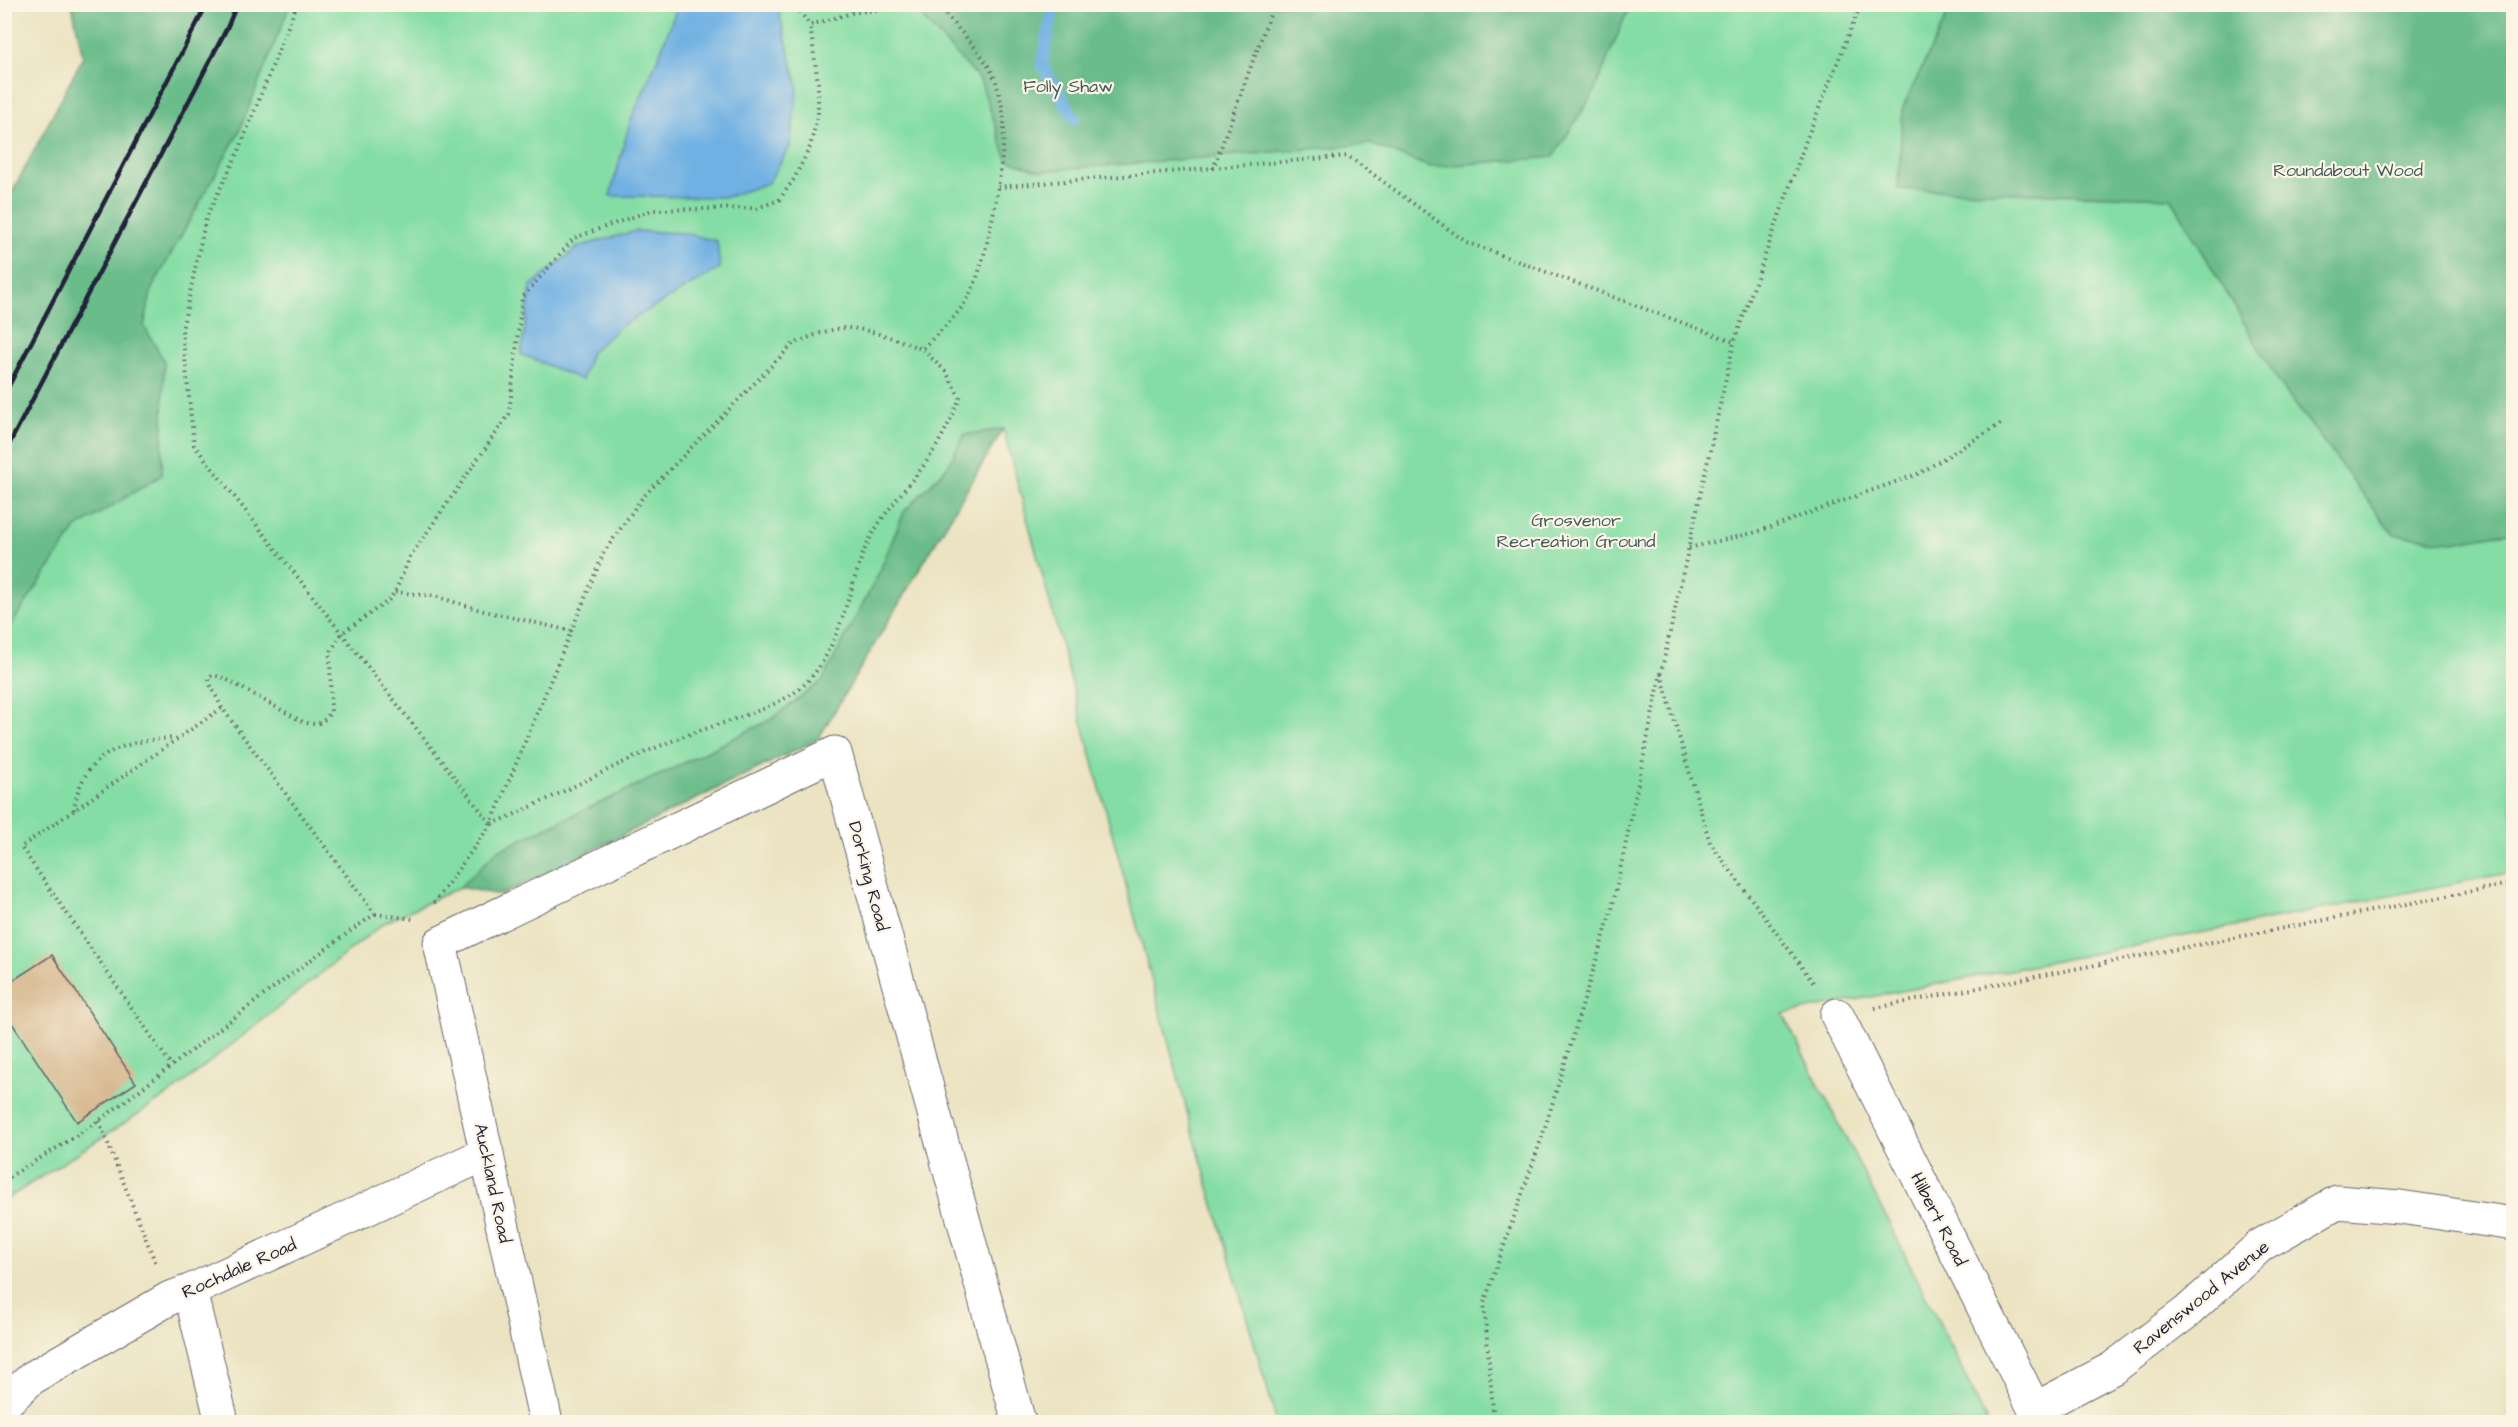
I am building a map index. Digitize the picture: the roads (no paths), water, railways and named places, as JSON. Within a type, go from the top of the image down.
[{"type":"street","name":"Dorking Road","points":[[430,932],[835,753],[1019,1422]]},
{"type":"street","name":"Auckland Road","points":[[430,932],[487,1153],[546,1422]]},
{"type":"street","name":"Hilbert Road","points":[[1837,1015],[2038,1416]]},
{"type":"street","name":"Rochdale Road","points":[[4,1404],[32,1378],[180,1295],[487,1153]]},
{"type":"street","name":"Ravenswood Avenue","points":[[2038,1416],[2113,1368],[2187,1312],[2261,1245],[2337,1202],[2400,1207],[2514,1224]]},
{"type":"street","points":[[180,1295],[222,1422]]},
{"type":"water","points":[[678,5],[777,5],[798,87],[790,147],[768,183],[727,197],[610,196],[630,122]]},
{"type":"water","points":[[635,231],[684,233],[717,241],[720,268],[621,326],[591,352],[582,380],[521,354],[531,286],[578,247]]},
{"type":"waterway","points":[[1054,4],[1042,65],[1075,119]]},
{"type":"railway","points":[[4,395],[207,4]]},
{"type":"railway","points":[[4,454],[227,28],[237,4]]},
{"type":"park label","name":"Folly Shaw","points":[[1068,86]]},
{"type":"park label","name":"Roundabout Wood","points":[[2348,170]]},
{"type":"park label","name":"Grosvenor Recreation Ground","points":[[1576,530]]}]
